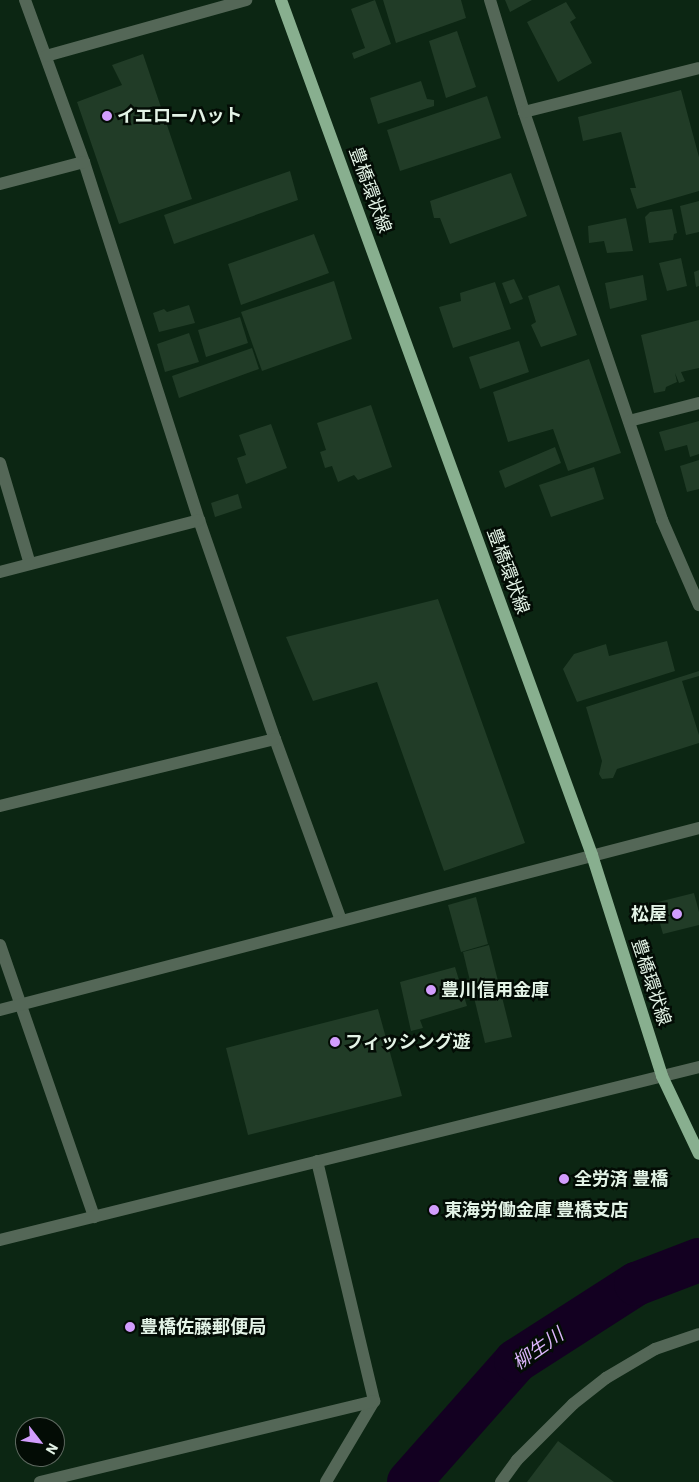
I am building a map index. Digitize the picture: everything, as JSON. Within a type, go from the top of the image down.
[{"type":"main road","name":"豊橋環状線","points":[[281,0],[592,855],[662,1076],[699,1154]]},
{"type":"street","points":[[25,0],[84,162],[199,520],[275,739],[341,920]]},
{"type":"street","points":[[46,56],[246,0]]},
{"type":"street","points":[[490,0],[524,112],[662,520],[699,605]]},
{"type":"street","points":[[524,112],[699,68]]},
{"type":"street","points":[[0,184],[84,162]]},
{"type":"street","points":[[629,421],[699,404]]},
{"type":"street","points":[[0,463],[30,564]]},
{"type":"street","points":[[0,572],[199,520]]},
{"type":"street","points":[[0,806],[275,739]]},
{"type":"street","points":[[0,1010],[699,828]]},
{"type":"street","points":[[0,945],[94,1217]]},
{"type":"street","points":[[0,1240],[699,1067]]},
{"type":"street","points":[[317,1161],[374,1401],[326,1482]]},
{"type":"street","points":[[501,1482],[517,1460],[573,1404],[606,1378],[655,1349],[699,1334]]},
{"type":"street","points":[[40,1482],[374,1401]]},
{"type":"building","points":[[375,0],[391,44],[354,59],[352,53],[365,48],[351,9]]},
{"type":"building","points":[[383,0],[461,0],[466,18],[396,43]]},
{"type":"building","points":[[505,0],[532,0],[510,12]]},
{"type":"building","points":[[566,2],[576,18],[570,22],[592,63],[558,82],[527,22]]},
{"type":"building","points":[[457,31],[476,87],[446,98],[429,41]]},
{"type":"building","points":[[143,54],[192,199],[119,224],[77,102],[122,85],[112,65]]},
{"type":"building","points":[[421,81],[427,99],[434,100],[434,106],[378,124],[370,98]]},
{"type":"building","points":[[681,90],[699,157],[699,191],[637,209],[630,188],[636,188],[621,132],[583,141],[578,117]]},
{"type":"building","points":[[487,96],[501,138],[400,171],[387,130]]},
{"type":"building","points":[[290,171],[298,200],[174,244],[164,215]]},
{"type":"building","points":[[511,173],[527,216],[450,244],[440,218],[434,218],[430,201]]},
{"type":"building","points":[[699,201],[699,232],[686,235],[680,206]]},
{"type":"building","points":[[672,209],[677,233],[674,234],[673,240],[649,243],[645,217],[650,212]]},
{"type":"building","points":[[626,218],[633,251],[607,253],[604,241],[589,243],[588,226]]},
{"type":"building","points":[[314,234],[329,273],[241,305],[228,264]]},
{"type":"building","points":[[681,258],[687,286],[667,291],[659,263]]},
{"type":"building","points":[[699,270],[699,286],[696,287],[694,272]]},
{"type":"building","points":[[643,275],[647,300],[610,309],[605,283]]},
{"type":"building","points":[[514,279],[523,299],[510,304],[502,283]]},
{"type":"building","points":[[334,281],[352,339],[262,371],[241,312]]},
{"type":"building","points":[[495,282],[511,329],[453,348],[439,307],[461,301],[460,293]]},
{"type":"building","points":[[559,285],[577,335],[541,347],[531,325],[536,322],[528,296]]},
{"type":"building","points":[[189,305],[195,323],[159,332],[153,313],[164,309],[167,312]]},
{"type":"building","points":[[240,317],[248,343],[206,357],[198,330]]},
{"type":"building","points":[[699,320],[699,368],[681,372],[685,381],[679,383],[675,373],[677,382],[666,387],[665,391],[654,393],[641,335]]},
{"type":"building","points":[[189,333],[199,362],[165,372],[157,344]]},
{"type":"building","points":[[519,341],[529,372],[480,389],[469,357]]},
{"type":"building","points":[[252,348],[259,369],[179,398],[172,376]]},
{"type":"building","points":[[589,359],[621,453],[568,471],[553,429],[508,442],[493,392]]},
{"type":"building","points":[[371,405],[392,467],[358,480],[354,475],[338,482],[332,466],[325,468],[320,452],[326,450],[317,423]]},
{"type":"building","points":[[699,421],[699,454],[690,457],[687,445],[665,451],[659,432]]},
{"type":"building","points":[[271,424],[287,468],[246,484],[237,458],[246,455],[239,435]]},
{"type":"building","points":[[555,447],[561,463],[505,488],[499,471]]},
{"type":"building","points":[[699,460],[699,489],[687,492],[680,466]]},
{"type":"building","points":[[594,467],[604,499],[551,517],[539,485]]},
{"type":"building","points":[[238,494],[242,508],[215,517],[211,503]]},
{"type":"building","points":[[438,599],[525,843],[444,871],[377,682],[313,701],[286,637]]},
{"type":"building","points":[[667,641],[675,671],[577,702],[563,669],[574,654],[606,644],[609,656]]},
{"type":"building","points":[[699,671],[699,676],[682,681],[699,735],[699,743],[617,769],[613,778],[602,779],[599,774],[602,761],[586,707]]},
{"type":"building","points":[[694,893],[699,912],[699,925],[663,934],[654,903]]},
{"type":"building","points":[[476,897],[488,944],[461,952],[448,905]]},
{"type":"building","points":[[489,945],[512,1037],[485,1043],[463,952]]},
{"type":"building","points":[[455,967],[467,1006],[420,1020],[423,1028],[411,1031],[400,982]]},
{"type":"building","points":[[378,1009],[402,1096],[248,1135],[226,1048]]},
{"type":"building","points":[[558,1441],[614,1482],[527,1482]]},
{"type":"waterway","name":"柳生川","points":[[409,1482],[516,1361],[636,1284],[699,1260]]},
{"type":"place","name":"イエローハット","points":[[107,116]]},
{"type":"place","name":"松屋","points":[[677,914]]},
{"type":"place","name":"豊川信用金庫","points":[[431,990]]},
{"type":"place","name":"フィッシング遊","points":[[335,1042]]},
{"type":"place","name":"全労済 豊橋","points":[[564,1179]]},
{"type":"place","name":"東海労働金庫 豊橋支店","points":[[434,1210]]},
{"type":"place","name":"豊橋佐藤郵便局","points":[[130,1327]]}]
